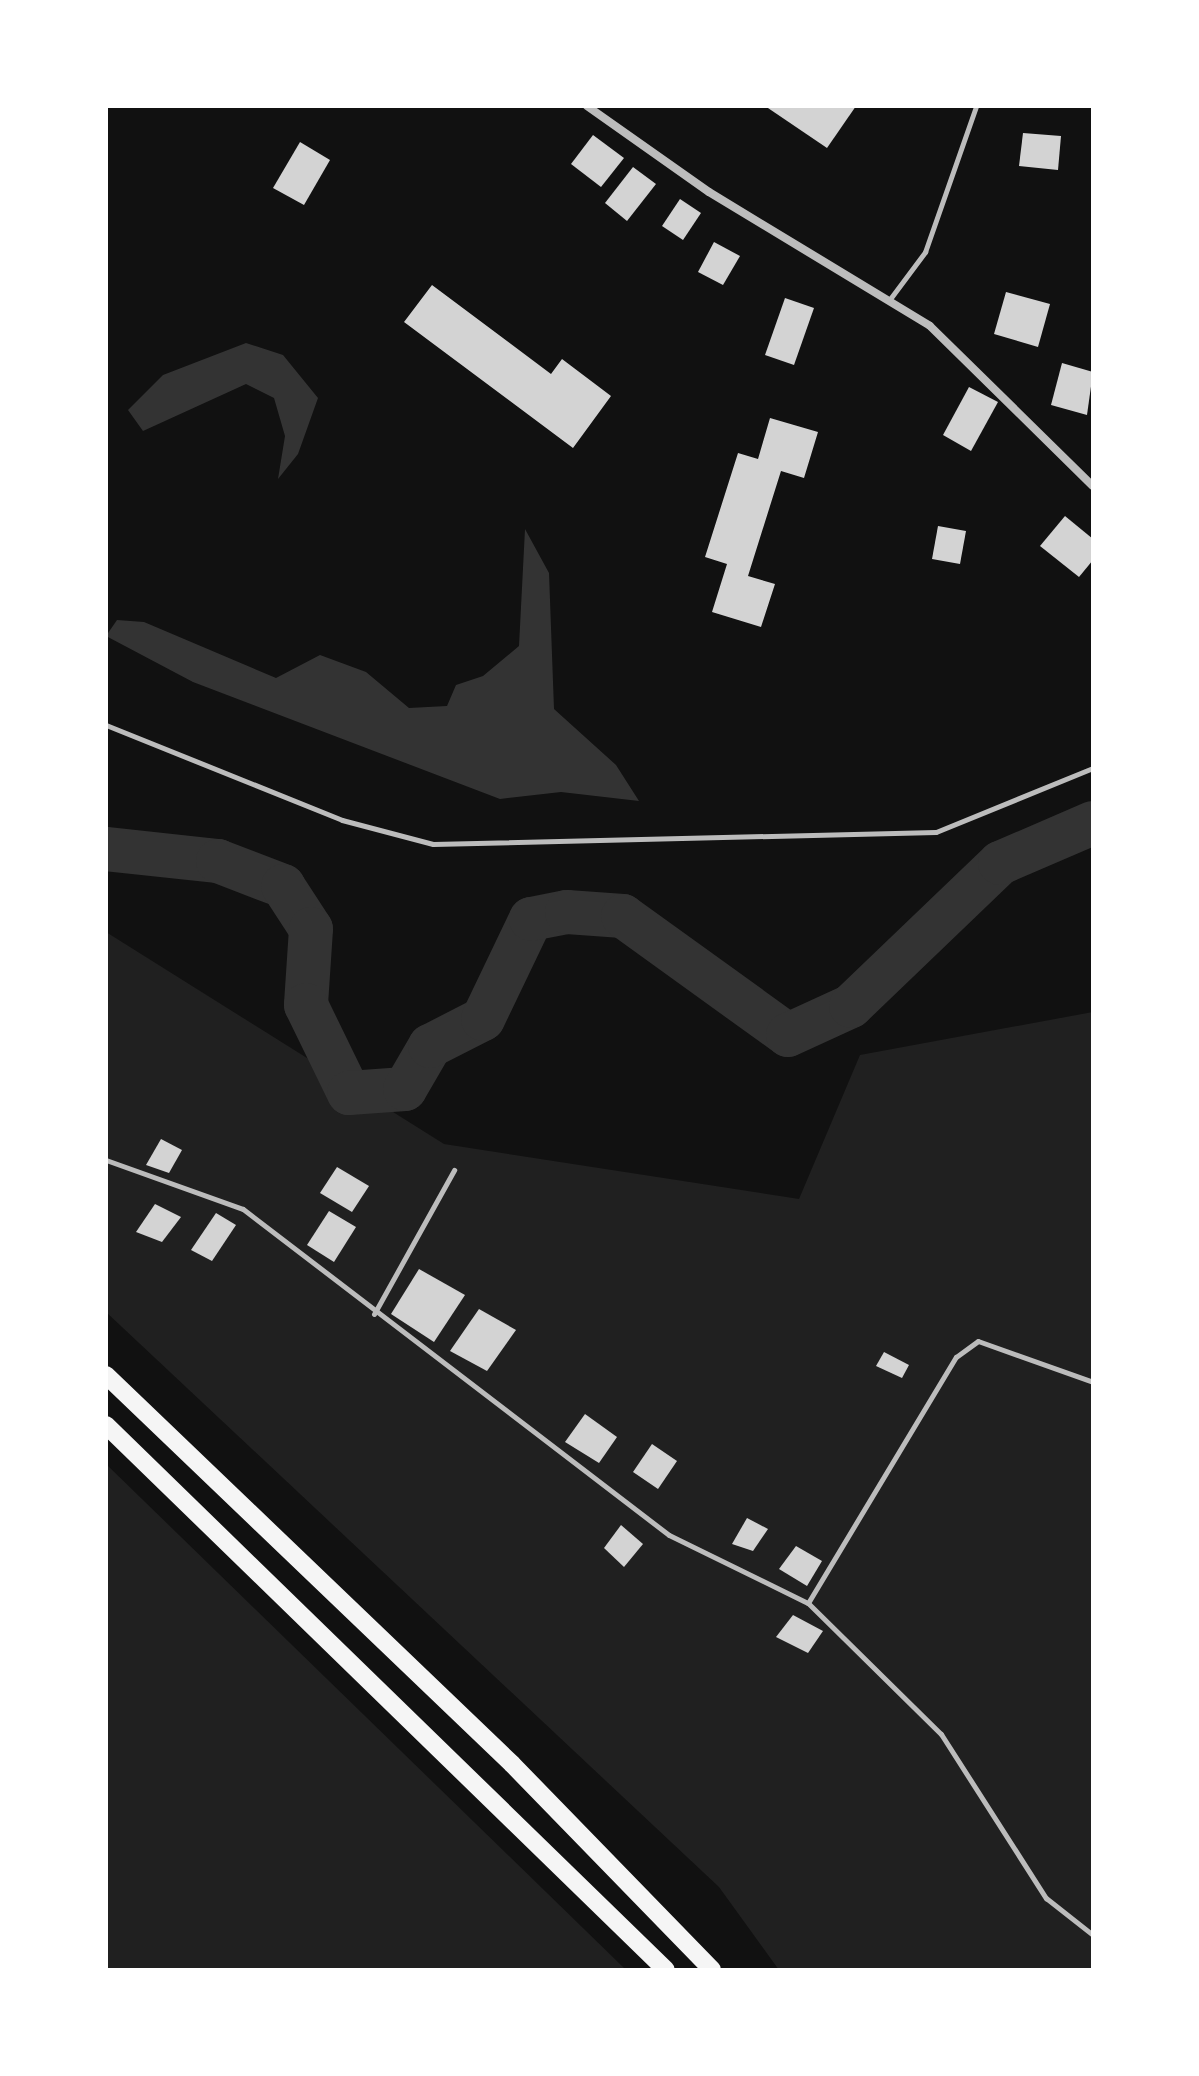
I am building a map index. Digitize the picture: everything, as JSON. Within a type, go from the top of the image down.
[{"type":"main road","points":[[106,1375],[512,1764],[712,1970]]},
{"type":"main road","points":[[106,1425],[666,1970]]},
{"type":"street","points":[[587,106],[709,192],[890,299],[979,368],[1093,486]]},
{"type":"lane","points":[[890,299],[925,252],[976,106]]},
{"type":"lane","points":[[106,725],[342,820],[433,844],[936,832],[1093,768]]},
{"type":"lane","points":[[106,1160],[243,1209],[374,1314],[669,1535],[808,1603],[941,1734],[1046,1898],[1093,1935]]},
{"type":"lane","points":[[374,1314],[454,1170]]},
{"type":"lane","points":[[808,1603],[956,1357],[978,1341],[1093,1382]]},
{"type":"shaded area","points":[[246,343],[283,355],[318,398],[298,454],[278,479],[285,436],[274,398],[246,384],[143,431],[128,410],[163,375]]},
{"type":"shaded area","points":[[525,529],[549,573],[554,709],[616,765],[639,801],[561,792],[500,799],[193,682],[106,636],[117,620],[144,622],[276,678],[320,655],[366,672],[409,708],[447,706],[456,685],[483,676],[519,646]]},
{"type":"shaded area","points":[[106,932],[444,1144],[799,1199],[860,1055],[1093,1012],[1093,1970],[779,1970],[719,1887],[106,1312]]},
{"type":"shaded area","points":[[106,1464],[623,1967],[626,1970],[106,1970]]},
{"type":"building","points":[[765,106],[856,106],[827,148]]},
{"type":"building","points":[[1023,133],[1061,136],[1058,170],[1019,166]]},
{"type":"building","points":[[593,135],[624,158],[601,187],[571,164]]},
{"type":"building","points":[[300,142],[330,160],[304,205],[273,188]]},
{"type":"building","points":[[633,167],[656,184],[627,221],[605,203]]},
{"type":"building","points":[[680,199],[701,213],[683,240],[662,226]]},
{"type":"building","points":[[714,242],[740,256],[723,285],[698,272]]},
{"type":"building","points":[[432,285],[551,374],[562,359],[611,396],[573,448],[404,322]]},
{"type":"building","points":[[1006,292],[1050,304],[1038,347],[994,334]]},
{"type":"building","points":[[785,298],[814,308],[794,365],[765,355]]},
{"type":"building","points":[[1062,363],[1093,372],[1087,415],[1051,405]]},
{"type":"building","points":[[969,387],[998,402],[971,451],[943,435]]},
{"type":"building","points":[[770,418],[818,432],[804,478],[781,471],[748,576],[775,584],[761,627],[712,612],[727,564],[705,557],[738,453],[758,459]]},
{"type":"building","points":[[1065,516],[1093,539],[1093,560],[1079,577],[1040,546]]},
{"type":"building","points":[[938,526],[966,531],[960,564],[932,559]]},
{"type":"building","points":[[161,1139],[182,1150],[169,1173],[146,1165]]},
{"type":"building","points":[[337,1167],[369,1186],[352,1212],[320,1193]]},
{"type":"building","points":[[155,1204],[181,1217],[162,1242],[136,1232]]},
{"type":"building","points":[[329,1211],[356,1227],[334,1262],[307,1245]]},
{"type":"building","points":[[216,1213],[236,1225],[212,1261],[191,1250]]},
{"type":"building","points":[[419,1269],[465,1295],[434,1342],[391,1314]]},
{"type":"building","points":[[479,1309],[516,1330],[487,1371],[450,1351]]},
{"type":"building","points":[[884,1352],[909,1365],[902,1378],[876,1366]]},
{"type":"building","points":[[585,1414],[617,1437],[599,1463],[565,1442]]},
{"type":"building","points":[[652,1444],[677,1461],[658,1489],[633,1472]]},
{"type":"building","points":[[747,1518],[768,1529],[753,1551],[732,1544]]},
{"type":"building","points":[[621,1525],[643,1544],[624,1567],[604,1548]]},
{"type":"building","points":[[796,1546],[822,1561],[807,1586],[779,1569]]},
{"type":"building","points":[[793,1615],[823,1631],[808,1653],[776,1637]]},
{"type":"waterway","points":[[106,849],[218,861],[283,886],[311,929],[306,1005],[349,1093],[405,1089],[430,1046],[483,1019],[531,919],[567,912],[623,916],[788,1035],[851,1006],[1000,863],[1093,823]]}]
